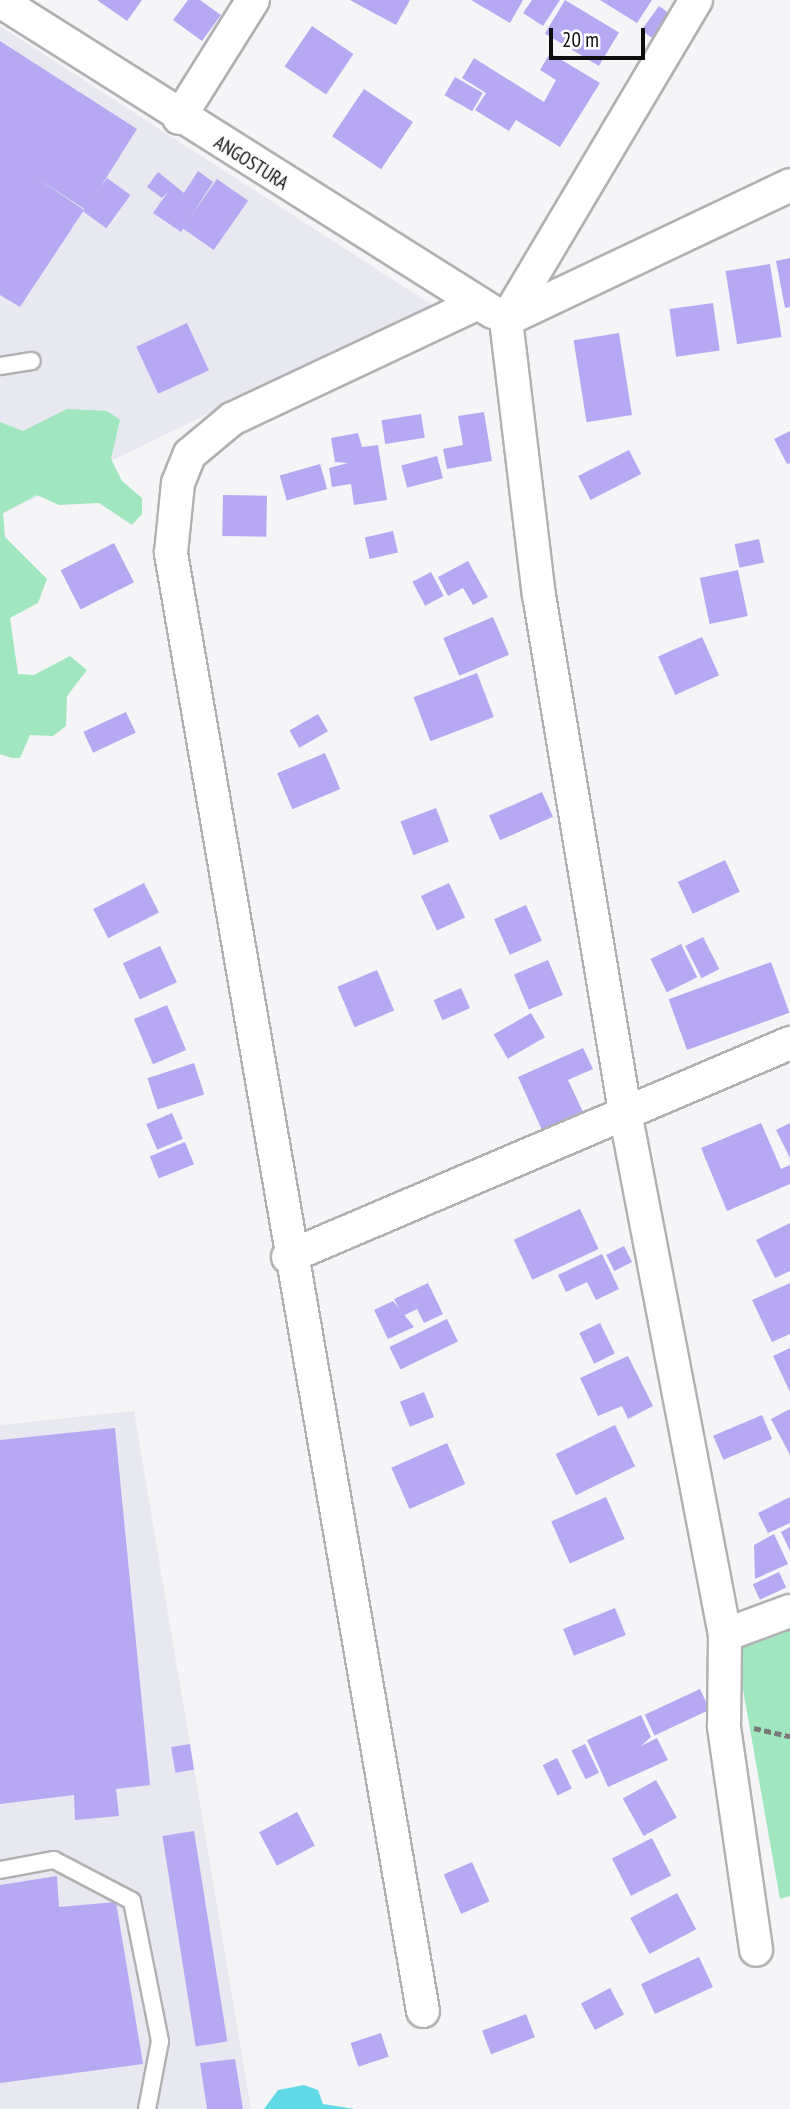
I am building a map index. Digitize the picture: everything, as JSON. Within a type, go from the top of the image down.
[{"type":"street","points":[[179,118],[253,0]]},
{"type":"street","points":[[696,0],[506,320],[539,595],[626,1117],[725,1635],[724,1727],[756,1950]]},
{"type":"street","name":"ANGOSTURA","points":[[0,1],[179,118],[506,320]]},
{"type":"street","points":[[506,320],[790,185]]},
{"type":"street","points":[[423,2011],[288,1257],[171,553],[178,484],[190,454],[232,419],[478,303]]},
{"type":"street","points":[[288,1257],[626,1117],[790,1043]]},
{"type":"street","points":[[725,1635],[790,1611]]},
{"type":"lane","points":[[0,366],[32,361]]},
{"type":"lane","points":[[0,1870],[54,1860],[132,1901],[160,2041],[147,2109]]},
{"type":"shaded area","points":[[0,26],[432,305],[0,515]]},
{"type":"shaded area","points":[[134,1411],[251,2109],[0,2109],[0,1425]]},
{"type":"green space","points":[[67,409],[107,411],[120,420],[111,459],[122,481],[142,498],[142,514],[132,525],[99,503],[59,505],[37,495],[3,513],[5,537],[47,579],[38,603],[10,618],[18,674],[34,675],[70,656],[87,670],[67,696],[66,726],[53,736],[30,735],[20,758],[12,758],[0,754],[0,422],[23,431]]},
{"type":"green space","points":[[790,1625],[790,1896],[780,1899],[735,1644]]},
{"type":"water","points":[[304,2085],[318,2090],[323,2104],[355,2109],[264,2109],[278,2090]]},
{"type":"building","points":[[97,0],[142,0],[127,21]]},
{"type":"building","points":[[188,0],[200,0],[221,15],[202,41],[173,20]]},
{"type":"building","points":[[350,0],[410,0],[396,25]]},
{"type":"building","points":[[471,0],[523,0],[510,23]]},
{"type":"building","points":[[532,0],[560,0],[543,26],[523,13]]},
{"type":"building","points":[[565,0],[619,32],[599,66],[545,33]]},
{"type":"building","points":[[600,0],[652,0],[637,23]]},
{"type":"building","points":[[659,6],[674,17],[657,41],[641,30]]},
{"type":"building","points":[[312,26],[353,54],[326,95],[285,67]]},
{"type":"building","points":[[0,41],[137,129],[86,210],[35,177],[84,210],[20,307],[0,295]]},
{"type":"building","points":[[550,53],[600,83],[560,147],[516,120],[509,131],[475,110],[486,93],[462,78],[474,58],[544,102],[556,80],[540,70]]},
{"type":"building","points":[[455,77],[483,93],[472,111],[444,95]]},
{"type":"building","points":[[364,89],[413,122],[381,169],[332,136]]},
{"type":"building","points":[[198,171],[213,182],[181,232],[153,213],[168,192],[162,198],[147,187],[158,172],[184,193]]},
{"type":"building","points":[[107,178],[130,195],[106,228],[83,211]]},
{"type":"building","points":[[217,179],[248,201],[214,250],[183,228]]},
{"type":"building","points":[[790,258],[790,307],[785,308],[776,261]]},
{"type":"building","points":[[770,264],[782,337],[737,344],[726,271]]},
{"type":"building","points":[[713,303],[720,351],[676,357],[669,309]]},
{"type":"building","points":[[187,323],[209,370],[158,394],[136,347]]},
{"type":"building","points":[[619,333],[632,415],[587,422],[574,340]]},
{"type":"building","points":[[484,412],[492,461],[447,469],[443,449],[463,445],[458,416]]},
{"type":"building","points":[[421,414],[425,438],[385,444],[381,420]]},
{"type":"building","points":[[790,431],[790,463],[787,464],[774,439]]},
{"type":"building","points":[[358,433],[362,447],[378,445],[387,500],[354,505],[351,484],[332,487],[329,468],[348,463],[335,462],[331,438]]},
{"type":"building","points":[[629,450],[641,474],[590,500],[578,476]]},
{"type":"building","points":[[437,456],[443,478],[407,488],[401,466]]},
{"type":"building","points":[[320,464],[327,489],[287,501],[280,476]]},
{"type":"building","points":[[223,495],[267,496],[266,537],[222,536]]},
{"type":"building","points":[[393,531],[398,552],[370,559],[365,538]]},
{"type":"building","points":[[759,539],[764,562],[740,568],[735,544]]},
{"type":"building","points":[[114,543],[134,582],[81,609],[61,570]]},
{"type":"building","points":[[468,561],[488,597],[473,605],[463,588],[448,596],[438,577]]},
{"type":"building","points":[[738,570],[748,616],[710,624],[700,578]]},
{"type":"building","points":[[431,572],[444,596],[425,606],[412,582]]},
{"type":"building","points":[[493,617],[509,655],[459,676],[443,638]]},
{"type":"building","points":[[702,637],[719,675],[675,695],[658,657]]},
{"type":"building","points":[[477,673],[494,717],[430,741],[414,697]]},
{"type":"building","points":[[126,712],[136,733],[93,753],[83,732]]},
{"type":"building","points":[[318,714],[328,731],[299,748],[289,730]]},
{"type":"building","points":[[325,753],[340,789],[292,809],[277,773]]},
{"type":"building","points":[[542,792],[553,817],[500,840],[489,816]]},
{"type":"building","points":[[436,808],[449,842],[413,855],[401,822]]},
{"type":"building","points":[[725,860],[740,892],[693,914],[678,882]]},
{"type":"building","points":[[144,883],[159,912],[108,938],[93,909]]},
{"type":"building","points":[[449,883],[465,917],[437,931],[421,896]]},
{"type":"building","points":[[526,905],[542,941],[510,955],[494,919]]},
{"type":"building","points":[[703,937],[719,969],[702,978],[685,946]]},
{"type":"building","points":[[681,944],[697,977],[667,992],[650,959]]},
{"type":"building","points":[[160,946],[177,982],[140,1000],[123,963]]},
{"type":"building","points":[[548,960],[563,995],[529,1009],[514,974]]},
{"type":"building","points":[[771,962],[789,1013],[687,1050],[669,999]]},
{"type":"building","points":[[377,970],[394,1011],[355,1027],[337,987]]},
{"type":"building","points":[[461,988],[470,1008],[443,1020],[434,1000]]},
{"type":"building","points":[[167,1005],[186,1050],[153,1064],[134,1019]]},
{"type":"building","points":[[531,1013],[545,1037],[508,1059],[494,1034]]},
{"type":"building","points":[[583,1048],[593,1069],[568,1080],[583,1112],[542,1130],[518,1077]]},
{"type":"building","points":[[194,1063],[204,1094],[158,1110],[147,1078]]},
{"type":"building","points":[[172,1113],[183,1139],[157,1150],[146,1124]]},
{"type":"building","points":[[761,1123],[781,1169],[790,1165],[790,1184],[727,1211],[701,1148]]},
{"type":"building","points":[[790,1123],[790,1158],[776,1130]]},
{"type":"building","points":[[185,1142],[194,1164],[159,1178],[150,1156]]},
{"type":"building","points":[[580,1209],[599,1249],[532,1280],[514,1240]]},
{"type":"building","points":[[790,1223],[790,1271],[775,1278],[756,1240]]},
{"type":"building","points":[[624,1246],[632,1262],[614,1271],[606,1255]]},
{"type":"building","points":[[602,1254],[619,1289],[596,1300],[587,1282],[566,1292],[558,1275]]},
{"type":"building","points":[[428,1283],[443,1314],[424,1323],[417,1309],[403,1316],[394,1299]]},
{"type":"building","points":[[790,1283],[790,1334],[772,1342],[752,1300]]},
{"type":"building","points":[[393,1301],[414,1327],[388,1339],[374,1310]]},
{"type":"building","points":[[447,1319],[458,1341],[400,1370],[389,1347]]},
{"type":"building","points":[[600,1323],[615,1354],[594,1364],[579,1333]]},
{"type":"building","points":[[790,1348],[790,1392],[773,1356]]},
{"type":"building","points":[[628,1356],[653,1406],[628,1419],[622,1406],[598,1416],[580,1378]]},
{"type":"building","points":[[424,1392],[434,1417],[410,1427],[400,1402]]},
{"type":"building","points":[[790,1409],[790,1455],[771,1419]]},
{"type":"building","points":[[762,1415],[772,1439],[723,1460],[713,1436]]},
{"type":"building","points":[[615,1425],[635,1466],[576,1495],[556,1454]]},
{"type":"building","points":[[115,1428],[150,1785],[116,1789],[119,1816],[75,1820],[74,1795],[0,1804],[0,1440]]},
{"type":"building","points":[[447,1443],[465,1484],[410,1509],[391,1468]]},
{"type":"building","points":[[606,1497],[625,1539],[570,1563],[551,1521]]},
{"type":"building","points":[[790,1497],[790,1523],[768,1533],[758,1513]]},
{"type":"building","points":[[790,1527],[790,1551],[781,1532]]},
{"type":"building","points":[[774,1534],[788,1564],[755,1579],[754,1545]]},
{"type":"building","points":[[779,1572],[786,1587],[760,1600],[753,1584]]},
{"type":"building","points":[[615,1608],[626,1635],[574,1656],[563,1629]]},
{"type":"building","points":[[700,1689],[710,1710],[654,1736],[645,1715]]},
{"type":"building","points":[[641,1715],[651,1737],[641,1746],[657,1738],[668,1760],[608,1787],[587,1740]]},
{"type":"building","points":[[190,1744],[194,1770],[175,1773],[171,1747]]},
{"type":"building","points":[[585,1744],[599,1773],[586,1779],[572,1751]]},
{"type":"building","points":[[557,1758],[572,1789],[558,1796],[543,1765]]},
{"type":"building","points":[[656,1780],[677,1818],[644,1836],[623,1798]]},
{"type":"building","points":[[297,1812],[315,1846],[277,1866],[259,1832]]},
{"type":"building","points":[[194,1831],[227,2041],[196,2046],[162,1836]]},
{"type":"building","points":[[652,1838],[671,1875],[631,1896],[612,1858]]},
{"type":"building","points":[[472,1862],[489,1901],[461,1914],[444,1875]]},
{"type":"building","points":[[57,1876],[59,1907],[116,1902],[143,2064],[0,2083],[0,1885]]},
{"type":"building","points":[[677,1893],[696,1929],[649,1954],[630,1918]]},
{"type":"building","points":[[699,1957],[713,1987],[655,2014],[641,1984]]},
{"type":"building","points":[[610,1988],[624,2014],[595,2030],[581,2003]]},
{"type":"building","points":[[526,2014],[535,2037],[491,2054],[482,2031]]},
{"type":"building","points":[[381,2033],[389,2057],[358,2067],[351,2043]]},
{"type":"building","points":[[235,2059],[243,2109],[207,2109],[200,2063]]}]
